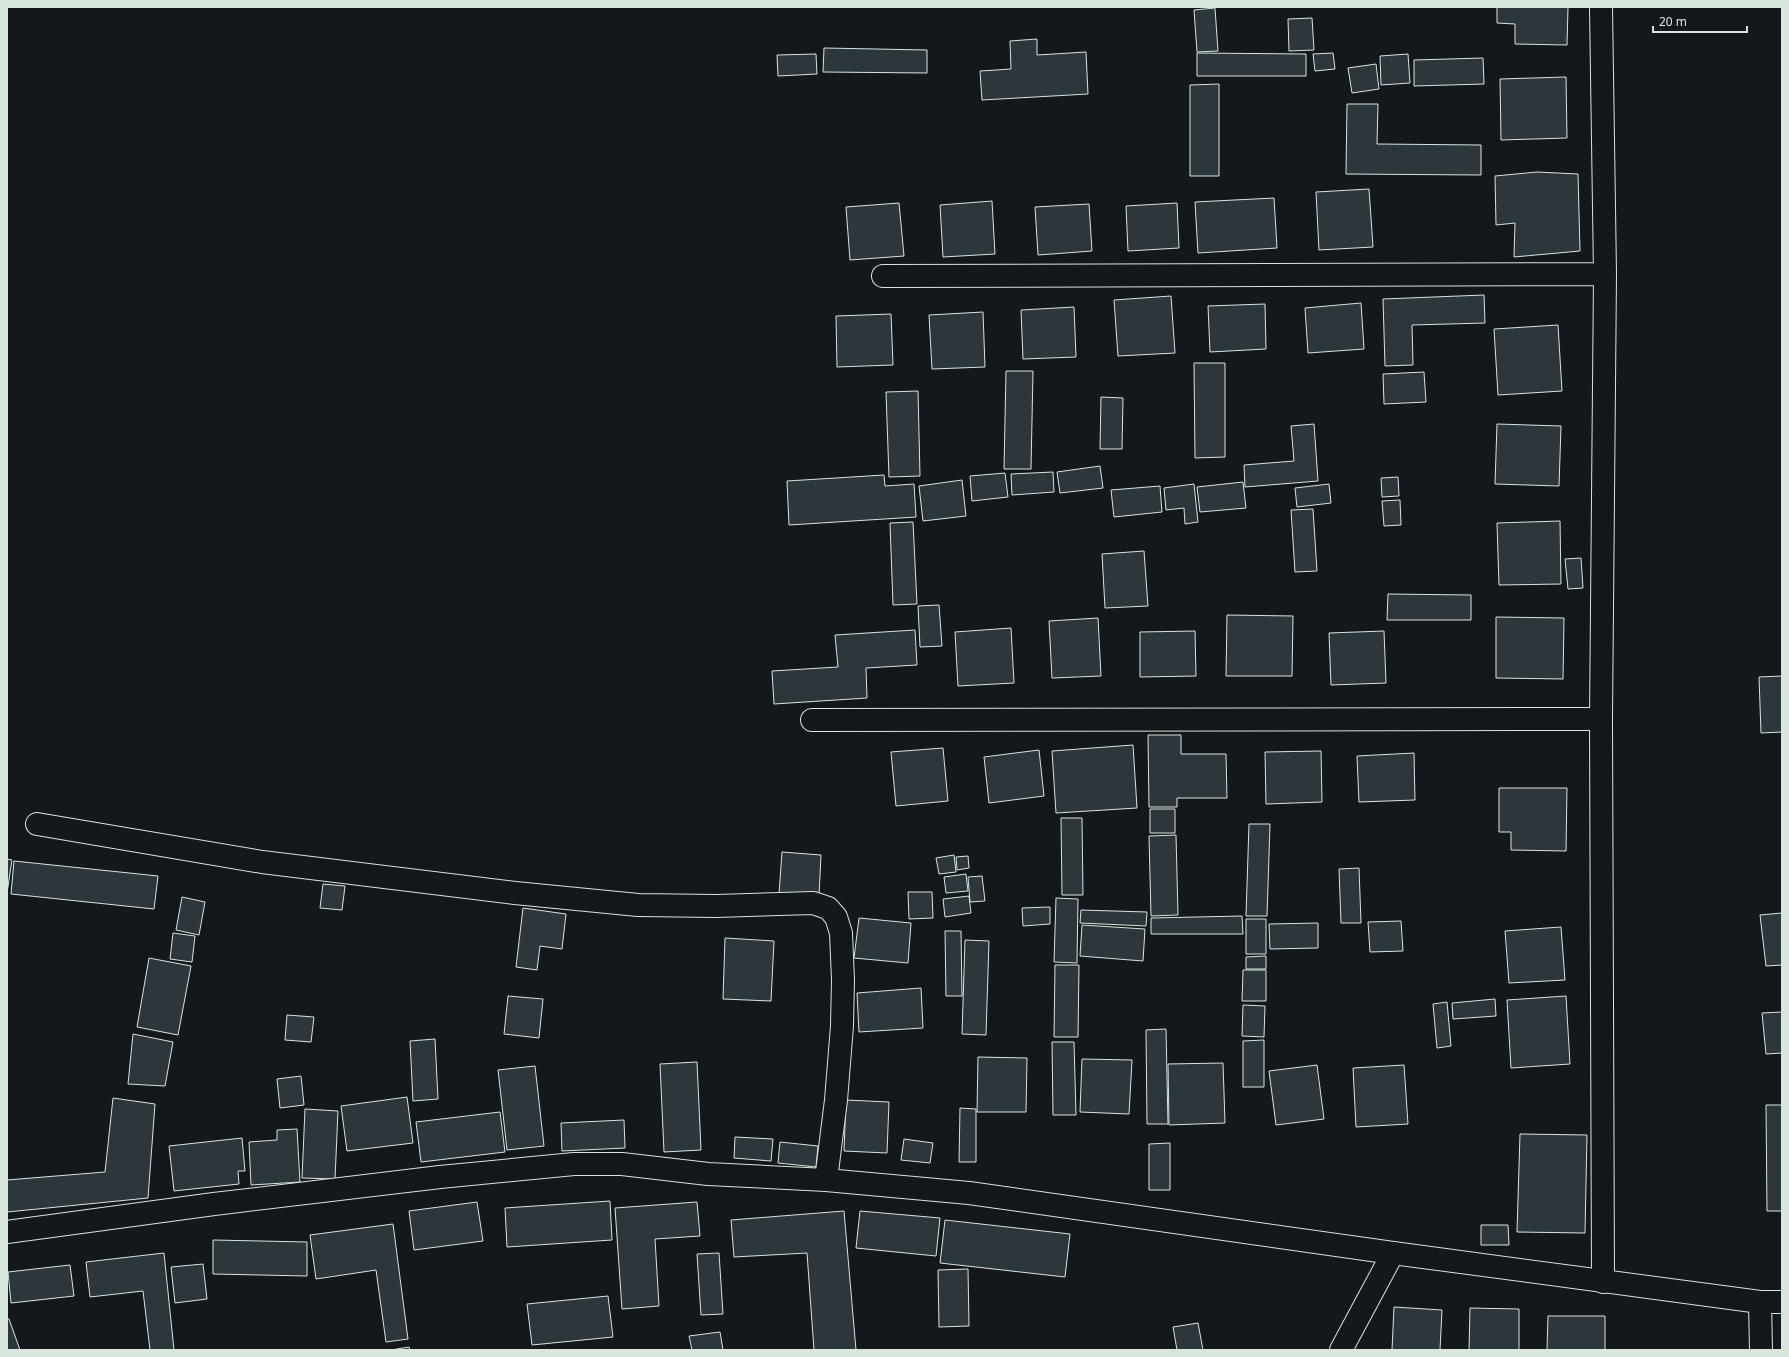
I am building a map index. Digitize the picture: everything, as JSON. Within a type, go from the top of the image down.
[{"type":"street","points":[[1601,7],[1605,274],[1601,719],[1603,1282]]},
{"type":"street","points":[[883,276],[1605,274]]},
{"type":"street","points":[[812,720],[1601,719]]},
{"type":"street","points":[[37,824],[262,862],[515,893],[638,905],[716,906],[813,902],[828,908],[836,917],[841,933],[843,980],[842,1026],[836,1100],[826,1180]]},
{"type":"street","points":[[7,1232],[222,1203],[440,1177],[574,1164],[622,1164],[708,1174],[826,1180],[969,1193],[1603,1282],[1760,1302],[1782,1302]]},
{"type":"street","points":[[1340,1350],[1393,1253]]},
{"type":"street","points":[[1760,1302],[1761,1350]]},
{"type":"building","points":[[1497,7],[1568,7],[1567,45],[1515,44],[1515,24],[1497,23]]},
{"type":"building","points":[[1215,8],[1218,51],[1197,52],[1194,10]]},
{"type":"building","points":[[1312,18],[1314,50],[1289,51],[1288,19]]},
{"type":"building","points":[[1037,39],[1037,55],[1086,52],[1088,94],[982,100],[980,71],[1011,69],[1010,41]]},
{"type":"building","points":[[824,48],[927,50],[927,73],[823,72]]},
{"type":"building","points":[[1197,53],[1306,54],[1306,76],[1197,76]]},
{"type":"building","points":[[1333,53],[1335,69],[1315,71],[1313,54]]},
{"type":"building","points":[[816,54],[817,74],[778,76],[777,55]]},
{"type":"building","points":[[1408,54],[1410,83],[1381,85],[1380,56]]},
{"type":"building","points":[[1483,58],[1484,84],[1414,86],[1414,60]]},
{"type":"building","points":[[1376,64],[1379,89],[1352,93],[1348,68]]},
{"type":"building","points":[[1566,77],[1567,138],[1501,140],[1500,79]]},
{"type":"building","points":[[1219,84],[1219,176],[1190,176],[1190,85]]},
{"type":"building","points":[[1347,104],[1378,104],[1377,144],[1481,145],[1481,175],[1346,174]]},
{"type":"building","points":[[1537,172],[1578,174],[1580,251],[1514,257],[1515,223],[1496,225],[1495,176]]},
{"type":"building","points":[[1369,189],[1373,247],[1319,250],[1316,192]]},
{"type":"building","points":[[1274,198],[1277,248],[1198,253],[1195,202]]},
{"type":"building","points":[[992,201],[995,254],[943,257],[940,205]]},
{"type":"building","points":[[899,203],[904,256],[850,260],[846,207]]},
{"type":"building","points":[[1177,203],[1179,248],[1128,251],[1126,206]]},
{"type":"building","points":[[1089,204],[1092,251],[1038,255],[1035,207]]},
{"type":"building","points":[[1484,295],[1485,323],[1412,325],[1413,365],[1385,366],[1383,299]]},
{"type":"building","points":[[1171,296],[1175,353],[1118,356],[1114,300]]},
{"type":"building","points":[[1361,303],[1364,349],[1308,353],[1305,308]]},
{"type":"building","points":[[1265,304],[1266,349],[1210,352],[1208,306]]},
{"type":"building","points":[[1074,307],[1076,357],[1023,359],[1021,310]]},
{"type":"building","points":[[983,312],[985,367],[932,369],[929,315]]},
{"type":"building","points":[[891,314],[893,365],[837,367],[836,316]]},
{"type":"building","points":[[1558,325],[1562,391],[1498,395],[1494,329]]},
{"type":"building","points":[[1194,363],[1225,363],[1225,457],[1195,458]]},
{"type":"building","points":[[1006,371],[1033,371],[1031,469],[1004,469]]},
{"type":"building","points":[[1424,372],[1426,402],[1384,404],[1383,374]]},
{"type":"building","points":[[918,391],[920,476],[889,477],[886,392]]},
{"type":"building","points":[[1101,397],[1123,398],[1122,449],[1100,449]]},
{"type":"building","points":[[1314,424],[1318,481],[1245,487],[1244,465],[1294,461],[1291,426]]},
{"type":"building","points":[[1497,424],[1561,426],[1559,486],[1495,484]]},
{"type":"building","points":[[1100,466],[1103,488],[1060,493],[1057,472]]},
{"type":"building","points":[[1053,472],[1054,492],[1012,495],[1011,474]]},
{"type":"building","points":[[1005,473],[1008,497],[972,501],[970,476]]},
{"type":"building","points":[[884,475],[885,486],[914,484],[916,517],[789,525],[787,481]]},
{"type":"building","points":[[1398,477],[1399,496],[1382,497],[1381,478]]},
{"type":"building","points":[[962,480],[966,516],[923,521],[919,486]]},
{"type":"building","points":[[1243,482],[1246,508],[1200,512],[1197,487]]},
{"type":"building","points":[[1194,484],[1198,522],[1185,524],[1184,508],[1166,510],[1164,488]]},
{"type":"building","points":[[1329,484],[1331,503],[1297,507],[1295,488]]},
{"type":"building","points":[[1160,486],[1162,512],[1114,517],[1111,490]]},
{"type":"building","points":[[1400,500],[1401,525],[1384,526],[1382,501]]},
{"type":"building","points":[[1313,509],[1317,571],[1295,572],[1291,510]]},
{"type":"building","points":[[1560,521],[1561,584],[1499,585],[1497,523]]},
{"type":"building","points":[[913,522],[917,604],[893,605],[890,523]]},
{"type":"building","points":[[1144,551],[1148,606],[1105,608],[1102,554]]},
{"type":"building","points":[[1581,558],[1583,588],[1568,589],[1565,559]]},
{"type":"building","points":[[1388,594],[1471,595],[1471,620],[1387,620]]},
{"type":"building","points":[[939,605],[942,646],[920,647],[918,606]]},
{"type":"building","points":[[1227,615],[1293,616],[1292,676],[1226,676]]},
{"type":"building","points":[[1496,617],[1564,618],[1563,679],[1496,678]]},
{"type":"building","points":[[1098,618],[1101,676],[1052,678],[1049,621]]},
{"type":"building","points":[[1011,628],[1014,683],[958,686],[955,632]]},
{"type":"building","points":[[915,630],[917,665],[866,668],[867,698],[774,704],[772,671],[838,667],[835,635]]},
{"type":"building","points":[[1195,631],[1196,676],[1140,677],[1140,632]]},
{"type":"building","points":[[1384,631],[1386,683],[1331,685],[1329,633]]},
{"type":"building","points":[[1782,676],[1782,732],[1761,733],[1759,677]]},
{"type":"building","points":[[1148,735],[1181,735],[1181,754],[1226,754],[1227,798],[1177,798],[1177,807],[1149,807]]},
{"type":"building","points":[[1133,745],[1137,808],[1056,813],[1052,751]]},
{"type":"building","points":[[943,748],[948,801],[896,806],[891,752]]},
{"type":"building","points":[[1039,750],[1044,796],[989,803],[984,757]]},
{"type":"building","points":[[1321,751],[1322,802],[1266,804],[1265,752]]},
{"type":"building","points":[[1414,753],[1415,800],[1359,802],[1357,756]]},
{"type":"building","points":[[1499,788],[1567,788],[1566,851],[1511,850],[1511,832],[1499,832]]},
{"type":"building","points":[[1150,809],[1175,809],[1175,833],[1150,833]]},
{"type":"building","points":[[1061,818],[1082,818],[1083,895],[1062,895]]},
{"type":"building","points":[[1249,824],[1270,824],[1267,916],[1246,916]]},
{"type":"building","points":[[1176,835],[1178,915],[1151,916],[1149,836]]},
{"type":"building","points":[[782,852],[821,855],[819,896],[779,894]]},
{"type":"building","points":[[954,855],[956,872],[939,874],[936,858]]},
{"type":"building","points":[[968,856],[969,868],[957,870],[956,857]]},
{"type":"building","points":[[7,859],[12,860],[7,893]]},
{"type":"building","points":[[14,861],[158,876],[154,909],[11,894]]},
{"type":"building","points":[[1359,868],[1361,923],[1341,923],[1339,869]]},
{"type":"building","points":[[966,874],[968,891],[946,893],[944,877]]},
{"type":"building","points":[[982,876],[985,901],[970,902],[968,877]]},
{"type":"building","points":[[323,884],[345,886],[342,910],[320,908]]},
{"type":"building","points":[[908,892],[932,892],[933,918],[909,919]]},
{"type":"building","points":[[969,896],[971,913],[945,917],[943,899]]},
{"type":"building","points":[[182,897],[205,902],[199,935],[176,930]]},
{"type":"building","points":[[1056,898],[1078,899],[1077,963],[1054,962]]},
{"type":"building","points":[[1050,907],[1050,924],[1023,926],[1022,908]]},
{"type":"building","points":[[523,908],[566,914],[562,949],[540,946],[537,970],[516,967]]},
{"type":"building","points":[[1081,910],[1147,912],[1146,926],[1080,923]]},
{"type":"building","points":[[1782,913],[1782,965],[1766,966],[1760,915]]},
{"type":"building","points":[[1242,916],[1243,934],[1151,934],[1151,918]]},
{"type":"building","points":[[859,918],[911,923],[908,963],[854,958]]},
{"type":"building","points":[[1246,919],[1266,919],[1266,954],[1246,954]]},
{"type":"building","points":[[1401,921],[1403,951],[1370,952],[1368,922]]},
{"type":"building","points":[[1318,923],[1318,948],[1270,949],[1269,924]]},
{"type":"building","points":[[1082,925],[1145,929],[1143,961],[1080,956]]},
{"type":"building","points":[[1561,927],[1565,980],[1509,983],[1505,931]]},
{"type":"building","points":[[945,931],[961,931],[962,996],[946,996]]},
{"type":"building","points":[[173,933],[195,936],[192,962],[170,959]]},
{"type":"building","points":[[725,938],[774,941],[771,1001],[723,999]]},
{"type":"building","points":[[965,940],[989,941],[986,1035],[962,1034]]},
{"type":"building","points":[[1266,956],[1266,969],[1246,969],[1246,957]]},
{"type":"building","points":[[149,958],[191,966],[178,1035],[137,1027]]},
{"type":"building","points":[[1055,965],[1079,965],[1078,1037],[1054,1037]]},
{"type":"building","points":[[1243,970],[1266,970],[1266,1001],[1242,1001]]},
{"type":"building","points":[[921,988],[923,1028],[859,1032],[857,993]]},
{"type":"building","points":[[508,996],[543,999],[539,1038],[504,1034]]},
{"type":"building","points":[[1566,996],[1570,1064],[1511,1068],[1507,1000]]},
{"type":"building","points":[[1495,999],[1496,1016],[1453,1019],[1452,1003]]},
{"type":"building","points":[[1447,1002],[1451,1046],[1437,1048],[1433,1004]]},
{"type":"building","points":[[1243,1005],[1265,1006],[1264,1037],[1242,1036]]},
{"type":"building","points":[[1782,1012],[1782,1053],[1766,1054],[1762,1013]]},
{"type":"building","points":[[287,1015],[314,1017],[311,1042],[285,1040]]},
{"type":"building","points":[[1166,1029],[1168,1124],[1147,1124],[1146,1030]]},
{"type":"building","points":[[133,1034],[173,1042],[165,1086],[128,1084]]},
{"type":"building","points":[[435,1039],[438,1099],[413,1101],[410,1041]]},
{"type":"building","points":[[1264,1040],[1264,1087],[1243,1087],[1243,1041]]},
{"type":"building","points":[[1052,1042],[1074,1042],[1076,1115],[1053,1115]]},
{"type":"building","points":[[978,1057],[1027,1058],[1026,1112],[977,1112]]},
{"type":"building","points":[[1082,1059],[1132,1060],[1129,1114],[1080,1112]]},
{"type":"building","points":[[697,1062],[701,1150],[664,1152],[660,1064]]},
{"type":"building","points":[[1223,1063],[1225,1123],[1169,1125],[1168,1064]]},
{"type":"building","points":[[1317,1065],[1324,1119],[1276,1125],[1269,1071]]},
{"type":"building","points":[[1404,1065],[1408,1124],[1356,1127],[1353,1068]]},
{"type":"building","points":[[535,1066],[544,1146],[507,1150],[498,1070]]},
{"type":"building","points":[[301,1076],[304,1105],[280,1108],[277,1079]]},
{"type":"building","points":[[407,1097],[413,1143],[347,1151],[341,1106]]},
{"type":"building","points":[[113,1098],[155,1104],[148,1198],[7,1212],[7,1180],[105,1172]]},
{"type":"building","points":[[846,1100],[889,1102],[887,1153],[844,1151]]},
{"type":"building","points":[[1766,1105],[1782,1105],[1782,1211],[1767,1211]]},
{"type":"building","points":[[960,1108],[976,1109],[976,1162],[959,1162]]},
{"type":"building","points":[[305,1109],[338,1111],[335,1179],[302,1178]]},
{"type":"building","points":[[500,1112],[505,1152],[421,1162],[416,1122]]},
{"type":"building","points":[[624,1120],[625,1148],[562,1151],[561,1123]]},
{"type":"building","points":[[297,1129],[300,1182],[251,1185],[249,1142],[277,1140],[277,1130]]},
{"type":"building","points":[[1520,1134],[1587,1135],[1585,1233],[1517,1232]]},
{"type":"building","points":[[735,1137],[773,1139],[771,1161],[734,1158]]},
{"type":"building","points":[[242,1138],[245,1171],[238,1171],[239,1184],[174,1191],[169,1146]]},
{"type":"building","points":[[904,1139],[933,1143],[930,1163],[901,1160]]},
{"type":"building","points":[[780,1142],[818,1146],[816,1167],[778,1163]]},
{"type":"building","points":[[1170,1143],[1170,1190],[1149,1190],[1149,1144]]},
{"type":"building","points":[[610,1201],[612,1240],[507,1247],[505,1208]]},
{"type":"building","points":[[477,1202],[483,1241],[414,1250],[409,1211]]},
{"type":"building","points":[[697,1202],[700,1236],[655,1239],[659,1306],[622,1309],[615,1208]]},
{"type":"building","points":[[844,1211],[856,1350],[814,1350],[807,1253],[734,1257],[731,1220]]},
{"type":"building","points":[[860,1211],[940,1218],[936,1256],[856,1248]]},
{"type":"building","points":[[945,1220],[1070,1234],[1065,1277],[940,1263]]},
{"type":"building","points":[[393,1224],[408,1339],[386,1342],[376,1270],[316,1279],[310,1235]]},
{"type":"building","points":[[1481,1225],[1508,1225],[1509,1245],[1481,1245]]},
{"type":"building","points":[[213,1240],[307,1242],[307,1276],[213,1274]]},
{"type":"building","points":[[164,1253],[174,1350],[150,1350],[143,1291],[90,1297],[86,1262]]},
{"type":"building","points":[[719,1253],[723,1314],[701,1315],[697,1254]]},
{"type":"building","points":[[203,1264],[207,1299],[175,1303],[171,1267]]},
{"type":"building","points":[[70,1265],[74,1296],[11,1303],[8,1272]]},
{"type":"building","points":[[968,1269],[969,1326],[939,1327],[938,1270]]},
{"type":"building","points":[[608,1296],[613,1337],[532,1345],[527,1304]]},
{"type":"building","points":[[1394,1307],[1442,1310],[1440,1350],[1392,1350]]},
{"type":"building","points":[[1470,1308],[1519,1309],[1519,1350],[1469,1350]]},
{"type":"building","points":[[1548,1316],[1605,1316],[1605,1350],[1547,1350]]},
{"type":"building","points":[[7,1319],[9,1319],[20,1350],[7,1350]]},
{"type":"building","points":[[1198,1323],[1203,1350],[1177,1350],[1173,1327]]},
{"type":"building","points":[[720,1332],[723,1350],[692,1350],[689,1336]]},
{"type":"building","points":[[409,1347],[410,1350],[391,1350]]}]
